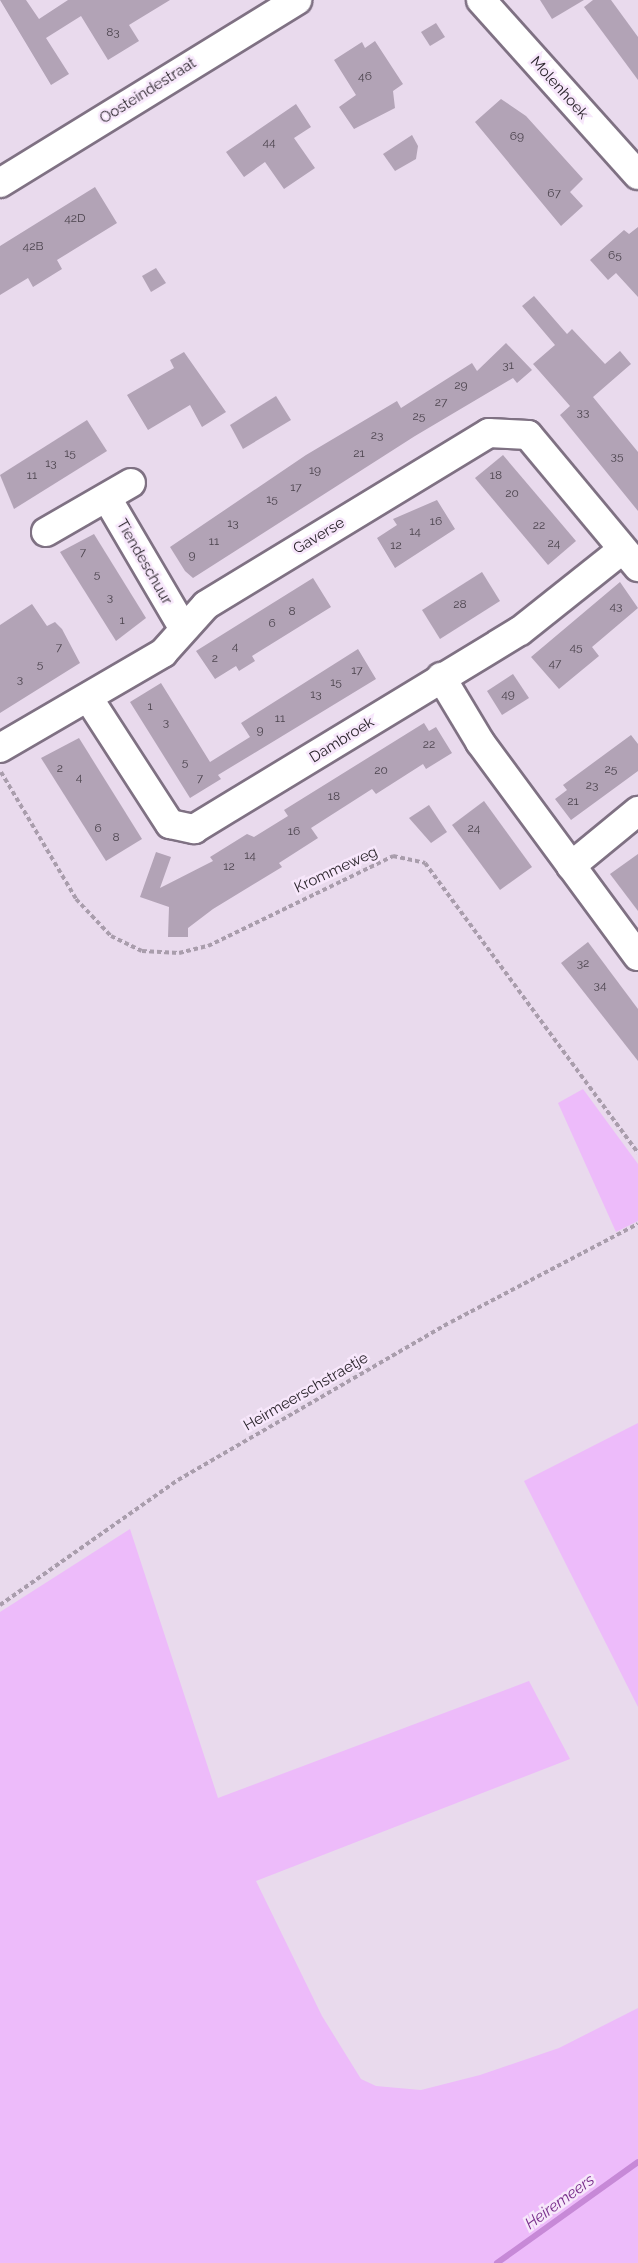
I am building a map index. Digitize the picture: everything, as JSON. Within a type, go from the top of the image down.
[{"type":"street","name":"Oosteindestraat","points":[[0,183],[297,0]]},
{"type":"street","name":"Molenhoek","points":[[481,0],[638,175]]},
{"type":"street","name":"Gaverse","points":[[0,748],[89,699],[163,653],[182,626],[206,605],[489,433],[528,435],[630,559],[520,631],[441,677]]},
{"type":"street","points":[[46,532],[131,483]]},
{"type":"street","name":"Tiendeschuur","points":[[107,498],[182,626]]},
{"type":"street","points":[[441,677],[480,742],[638,956]]},
{"type":"street","name":"Dambroek","points":[[89,699],[170,824],[194,829],[441,677]]},
{"type":"street","points":[[571,866],[638,811]]},
{"type":"path","name":"Krommeweg","points":[[0,770],[76,899],[111,936],[142,951],[179,953],[208,946],[393,856],[425,863],[638,1153]]},
{"type":"path","name":"Heirmeerschstraetje","points":[[0,1605],[178,1480],[451,1322],[638,1224]]},
{"type":"shaded area","points":[[583,1089],[638,1164],[638,1221],[616,1232],[558,1103]]},
{"type":"shaded area","points":[[638,1423],[638,1707],[524,1481]]},
{"type":"shaded area","points":[[130,1529],[218,1798],[529,1681],[570,1759],[256,1881],[322,2016],[361,2079],[376,2086],[421,2090],[480,2075],[559,2048],[638,2008],[638,2263],[0,2263],[0,1612]]},
{"type":"building","points":[[0,0],[26,0],[39,19],[68,0],[170,0],[129,25],[139,41],[108,60],[81,16],[46,38],[69,74],[51,85]]},
{"type":"building","points":[[540,0],[584,0],[552,19]]},
{"type":"building","points":[[593,0],[611,0],[638,37],[638,80],[584,7]]},
{"type":"building","points":[[436,23],[445,37],[430,46],[421,32]]},
{"type":"building","points":[[375,41],[403,84],[393,91],[395,108],[354,129],[339,107],[356,95],[334,60],[362,42],[365,48]]},
{"type":"building","points":[[501,99],[526,116],[583,179],[570,192],[583,206],[561,226],[475,122]]},
{"type":"building","points":[[296,104],[311,127],[294,138],[315,168],[284,189],[265,162],[244,177],[226,152]]},
{"type":"building","points":[[412,135],[418,146],[416,159],[395,171],[383,154]]},
{"type":"building","points":[[95,187],[117,223],[57,260],[62,269],[33,287],[28,278],[0,295],[0,246]]},
{"type":"building","points":[[638,227],[638,297],[616,273],[608,280],[590,260],[624,230],[629,234]]},
{"type":"building","points":[[156,268],[166,283],[151,292],[142,276]]},
{"type":"building","points":[[534,296],[567,334],[572,329],[605,364],[620,351],[631,364],[593,397],[638,452],[638,511],[560,415],[570,406],[533,364],[555,345],[522,306]]},
{"type":"building","points":[[506,343],[532,370],[517,383],[513,378],[415,436],[193,578],[185,571],[170,547],[306,455],[397,401],[401,408],[472,363],[477,371]]},
{"type":"building","points":[[184,352],[226,412],[202,427],[190,405],[148,430],[127,395],[174,368],[170,360]]},
{"type":"building","points":[[276,396],[291,420],[243,449],[230,425]]},
{"type":"building","points":[[87,420],[107,451],[14,509],[0,475]]},
{"type":"building","points":[[503,455],[576,541],[548,565],[475,478]]},
{"type":"building","points":[[437,500],[455,529],[395,568],[377,538],[397,525],[393,519]]},
{"type":"building","points":[[94,534],[146,618],[116,641],[60,552]]},
{"type":"building","points":[[482,572],[500,601],[440,639],[422,610]]},
{"type":"building","points":[[313,578],[331,607],[252,656],[255,661],[239,671],[236,666],[215,679],[196,651]]},
{"type":"building","points":[[620,582],[638,608],[592,647],[599,656],[559,689],[531,657]]},
{"type":"building","points":[[32,604],[47,626],[55,622],[62,629],[80,663],[0,713],[0,625]]},
{"type":"building","points":[[358,649],[376,679],[218,775],[221,779],[190,798],[130,702],[161,683],[210,762],[250,737],[241,723]]},
{"type":"building","points":[[513,674],[529,698],[502,715],[487,691]]},
{"type":"building","points":[[424,723],[429,731],[436,727],[452,753],[426,769],[423,764],[376,794],[372,789],[311,828],[318,838],[279,863],[282,867],[213,909],[188,928],[188,937],[168,937],[169,907],[140,897],[156,852],[171,857],[160,888],[213,861],[210,857],[247,834],[254,837],[288,816],[284,810]]},
{"type":"building","points":[[631,735],[638,744],[638,771],[571,820],[555,799],[567,790],[563,785]]},
{"type":"building","points":[[79,738],[142,839],[106,861],[41,758]]},
{"type":"building","points":[[484,801],[532,867],[500,890],[452,825]]},
{"type":"building","points":[[429,805],[447,832],[431,843],[409,818]]},
{"type":"building","points":[[638,854],[638,911],[610,874]]},
{"type":"building","points":[[588,942],[638,1009],[638,1061],[561,963]]},
{"type":"waterway","name":"Heiremeers","points":[[497,2263],[638,2162]]}]
